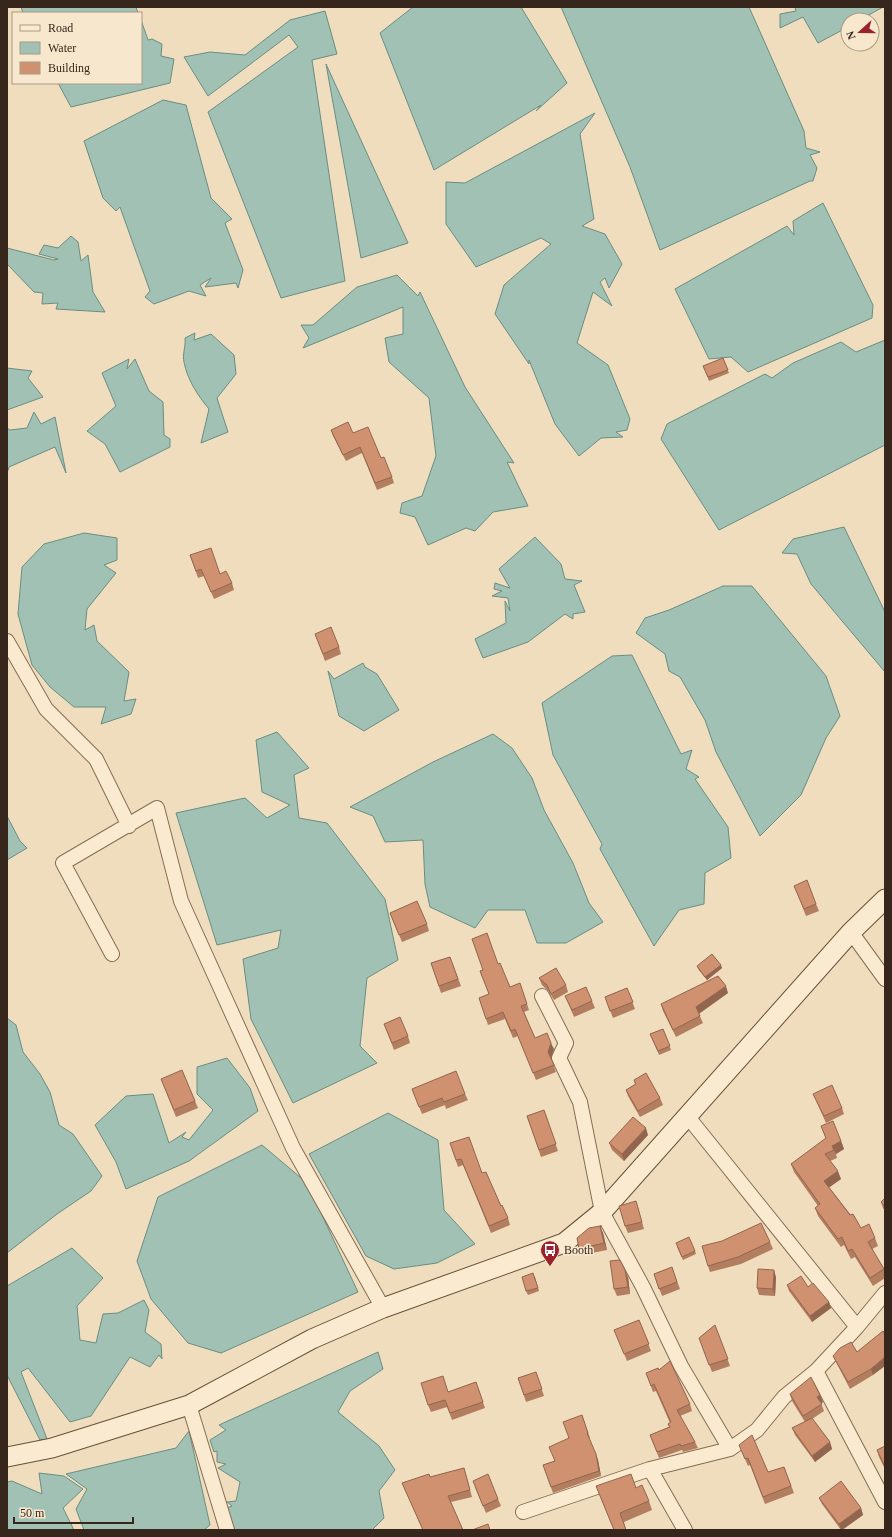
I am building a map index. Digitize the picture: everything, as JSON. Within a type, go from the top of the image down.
[{"type":"main road","points":[[7,1457],[43,1450],[189,1406],[312,1339],[383,1308],[564,1243],[602,1212],[851,932],[885,899]]},
{"type":"street","points":[[7,641],[46,709],[96,759],[129,826]]},
{"type":"street","points":[[112,954],[63,862],[129,826],[157,808],[181,900],[273,1104],[293,1148],[383,1308]]},
{"type":"street","points":[[851,932],[885,978]]},
{"type":"street","points":[[542,996],[566,1043],[560,1058],[580,1102],[602,1212],[643,1287],[681,1366],[730,1448]]},
{"type":"street","points":[[688,1117],[857,1327]]},
{"type":"street","points":[[522,1512],[650,1469],[730,1448],[757,1430],[784,1397],[816,1370],[857,1327],[885,1293]]},
{"type":"street","points":[[816,1370],[885,1502]]},
{"type":"street","points":[[189,1406],[227,1530]]},
{"type":"street","points":[[650,1469],[685,1530]]},
{"type":"water","points":[[21,7],[136,7],[138,12],[23,12]]},
{"type":"water","points":[[413,7],[521,7],[567,83],[536,111],[541,105],[434,170],[380,33]]},
{"type":"water","points":[[561,7],[749,7],[804,131],[806,148],[820,152],[810,155],[817,168],[813,181],[810,181],[660,250],[630,167]]},
{"type":"water","points":[[795,7],[883,7],[874,12],[840,12],[840,31],[818,43],[803,17],[780,28],[780,14],[796,11]]},
{"type":"water","points":[[325,11],[337,54],[312,60],[345,281],[281,298],[208,112],[298,47],[289,35],[208,96],[184,57],[210,52],[245,55],[290,20]]},
{"type":"water","points":[[142,23],[148,40],[152,39],[162,44],[161,56],[174,59],[170,83],[71,107],[59,84],[142,84]]},
{"type":"water","points":[[326,64],[408,243],[361,258]]},
{"type":"water","points":[[163,100],[186,105],[211,198],[232,219],[225,223],[243,270],[238,288],[236,283],[205,287],[211,278],[200,285],[206,296],[189,291],[154,304],[145,297],[150,291],[120,207],[116,211],[103,198],[84,141]]},
{"type":"water","points":[[595,113],[580,134],[594,219],[582,226],[605,234],[622,264],[609,288],[605,278],[600,282],[612,306],[593,292],[577,343],[608,365],[630,419],[627,430],[616,432],[623,437],[601,438],[579,456],[555,424],[529,360],[529,364],[495,314],[504,285],[551,244],[541,238],[476,267],[446,224],[446,182],[465,183]]},
{"type":"water","points":[[823,203],[873,305],[872,318],[748,372],[731,357],[709,359],[675,289],[787,226],[794,235],[793,221]]},
{"type":"water","points":[[71,236],[78,242],[81,261],[88,255],[93,292],[105,312],[56,309],[58,303],[42,304],[43,293],[34,292],[7,264],[7,248],[54,260],[58,259],[39,254],[44,245],[58,248]]},
{"type":"water","points":[[397,275],[418,296],[420,292],[465,387],[514,463],[507,462],[528,506],[493,512],[475,531],[466,528],[428,545],[415,517],[400,513],[402,503],[422,496],[436,456],[429,398],[389,362],[385,338],[403,334],[403,307],[303,348],[309,338],[301,325],[313,325],[357,287]]},
{"type":"water","points":[[195,333],[194,340],[211,334],[234,355],[236,374],[217,398],[228,432],[201,443],[209,409],[190,381],[185,368],[184,359],[185,338]]},
{"type":"water","points":[[885,340],[885,445],[719,530],[661,439],[667,424],[765,374],[772,378],[793,363],[841,342],[856,352]]},
{"type":"water","points":[[129,359],[127,369],[135,359],[149,391],[163,402],[164,435],[170,439],[170,447],[120,472],[105,444],[87,431],[116,406],[102,373]]},
{"type":"water","points":[[7,368],[32,371],[28,378],[43,397],[7,410]]},
{"type":"water","points":[[34,412],[41,424],[55,417],[66,473],[55,447],[9,467],[7,473],[7,428],[10,430],[27,428]]},
{"type":"water","points":[[844,527],[885,612],[885,672],[811,584],[797,554],[782,553],[793,539]]},
{"type":"water","points":[[84,533],[117,538],[117,560],[104,565],[116,573],[87,609],[85,630],[94,625],[97,641],[129,672],[124,701],[136,699],[131,714],[101,724],[106,707],[74,707],[50,687],[32,665],[18,614],[22,567],[44,544]]},
{"type":"water","points":[[535,537],[561,564],[565,579],[582,581],[574,585],[585,612],[573,614],[573,619],[565,614],[528,642],[483,658],[475,639],[506,623],[505,601],[510,611],[508,598],[492,596],[502,591],[494,589],[495,583],[510,588],[499,569]]},
{"type":"water","points":[[723,586],[752,586],[826,676],[840,716],[826,738],[801,795],[760,836],[716,752],[705,720],[680,677],[669,671],[665,654],[636,633],[645,618],[669,610]]},
{"type":"water","points":[[632,655],[681,754],[692,750],[686,769],[699,777],[695,779],[728,827],[731,858],[705,873],[704,904],[679,910],[654,946],[600,849],[602,844],[553,755],[542,703],[612,656]]},
{"type":"water","points":[[363,663],[365,667],[377,674],[399,710],[364,731],[339,716],[328,671],[334,679]]},
{"type":"water","points":[[277,732],[309,768],[294,775],[299,818],[327,823],[385,899],[398,960],[367,978],[360,1046],[377,1063],[293,1103],[251,1019],[243,959],[278,948],[281,930],[217,945],[176,813],[245,798],[267,818],[290,805],[262,792],[256,740]]},
{"type":"water","points":[[493,734],[512,748],[532,778],[544,810],[573,863],[589,903],[603,922],[566,943],[537,943],[525,910],[488,910],[475,928],[430,907],[425,884],[423,840],[385,842],[373,816],[350,807],[433,762]]},
{"type":"water","points":[[7,816],[20,841],[27,848],[7,860]]},
{"type":"water","points":[[7,1018],[16,1025],[23,1052],[40,1074],[50,1092],[59,1125],[73,1134],[102,1176],[91,1191],[57,1214],[7,1253]]},
{"type":"water","points":[[227,1058],[250,1088],[258,1111],[189,1161],[126,1189],[116,1162],[95,1125],[126,1096],[153,1094],[169,1143],[186,1132],[182,1137],[189,1140],[213,1110],[197,1094],[197,1067]]},
{"type":"water","points":[[388,1113],[438,1140],[444,1210],[475,1244],[437,1263],[394,1269],[366,1256],[309,1154]]},
{"type":"water","points":[[262,1145],[307,1183],[358,1292],[221,1353],[188,1343],[151,1299],[137,1261],[158,1197]]},
{"type":"water","points":[[72,1248],[103,1278],[77,1306],[80,1340],[96,1343],[103,1314],[118,1313],[144,1300],[149,1310],[145,1332],[161,1344],[162,1359],[159,1355],[150,1367],[130,1357],[91,1416],[70,1422],[28,1368],[21,1372],[47,1439],[40,1440],[7,1375],[7,1286]]},
{"type":"water","points":[[378,1352],[383,1369],[350,1391],[338,1412],[379,1446],[395,1470],[379,1491],[384,1518],[372,1530],[235,1530],[224,1509],[232,1506],[227,1502],[236,1501],[240,1482],[218,1468],[226,1464],[217,1462],[217,1451],[214,1452],[210,1440],[226,1430],[219,1425]]},
{"type":"water","points":[[189,1431],[210,1525],[204,1530],[84,1530],[76,1509],[87,1489],[66,1474],[176,1448]]},
{"type":"water","points":[[39,1473],[64,1476],[83,1489],[63,1508],[74,1530],[7,1530],[7,1482],[12,1481],[42,1494]]},
{"type":"building","points":[[723,358],[728,370],[708,377],[703,366]]},
{"type":"building","points":[[348,422],[353,433],[368,427],[381,458],[384,457],[392,477],[375,483],[360,447],[343,455],[331,430]]},
{"type":"building","points":[[211,548],[220,574],[226,571],[232,583],[211,592],[201,569],[196,571],[190,555]]},
{"type":"building","points":[[331,627],[339,647],[323,654],[315,634]]},
{"type":"building","points":[[807,880],[816,904],[804,909],[794,886]]},
{"type":"building","points":[[417,901],[427,924],[399,935],[390,913]]},
{"type":"building","points":[[487,933],[498,964],[500,963],[510,987],[520,983],[527,1004],[521,1006],[535,1038],[547,1033],[551,1043],[548,1052],[554,1065],[533,1073],[515,1029],[511,1031],[503,1012],[486,1019],[479,998],[489,994],[480,971],[483,970],[472,939]]},
{"type":"building","points":[[712,954],[721,965],[705,977],[697,966]]},
{"type":"building","points":[[450,957],[458,979],[439,986],[431,963]]},
{"type":"building","points":[[556,968],[566,985],[551,994],[547,985],[539,978]]},
{"type":"building","points":[[718,976],[726,986],[696,1007],[700,1016],[673,1030],[661,1004]]},
{"type":"building","points":[[586,987],[592,1001],[572,1010],[565,996]]},
{"type":"building","points":[[627,988],[633,1002],[610,1011],[605,997]]},
{"type":"building","points":[[400,1017],[408,1036],[392,1043],[384,1024]]},
{"type":"building","points":[[663,1029],[670,1046],[658,1051],[650,1034]]},
{"type":"building","points":[[182,1070],[195,1101],[174,1110],[161,1079]]},
{"type":"building","points":[[456,1071],[465,1094],[444,1102],[442,1098],[419,1107],[412,1089]]},
{"type":"building","points":[[646,1073],[660,1098],[638,1111],[626,1090],[636,1084],[634,1080]]},
{"type":"building","points":[[832,1085],[842,1108],[824,1116],[813,1094]]},
{"type":"building","points":[[544,1110],[556,1144],[539,1150],[527,1116]]},
{"type":"building","points":[[633,1117],[646,1128],[622,1154],[609,1143]]},
{"type":"building","points":[[833,1121],[841,1141],[832,1146],[834,1150],[825,1154],[838,1171],[824,1181],[850,1215],[853,1214],[861,1228],[869,1224],[875,1238],[868,1242],[884,1269],[870,1278],[852,1249],[848,1251],[842,1237],[838,1239],[815,1208],[820,1204],[791,1164],[826,1138],[821,1126]]},
{"type":"building","points":[[469,1137],[482,1173],[486,1172],[508,1218],[489,1226],[461,1159],[456,1160],[450,1143]]},
{"type":"building","points":[[885,1198],[885,1207],[881,1202]]},
{"type":"building","points":[[636,1201],[642,1222],[625,1226],[619,1206]]},
{"type":"building","points":[[761,1223],[770,1242],[738,1257],[708,1266],[702,1246],[722,1241]]},
{"type":"building","points":[[600,1226],[604,1243],[579,1249],[577,1238],[589,1228]]},
{"type":"building","points":[[689,1237],[695,1251],[682,1257],[676,1243]]},
{"type":"building","points":[[620,1260],[625,1270],[628,1287],[614,1289],[610,1261]]},
{"type":"building","points":[[672,1267],[677,1282],[659,1289],[654,1274]]},
{"type":"building","points":[[758,1269],[774,1270],[773,1289],[757,1288]]},
{"type":"building","points":[[533,1273],[538,1288],[526,1291],[522,1277]]},
{"type":"building","points":[[801,1276],[808,1287],[813,1283],[829,1302],[810,1316],[787,1285]]},
{"type":"building","points":[[639,1320],[649,1344],[624,1354],[614,1330]]},
{"type":"building","points":[[715,1325],[728,1359],[709,1365],[699,1338]]},
{"type":"building","points":[[883,1331],[885,1334],[885,1357],[871,1369],[848,1382],[833,1356],[840,1348],[851,1342],[857,1352]]},
{"type":"building","points":[[670,1361],[690,1404],[677,1410],[695,1442],[681,1446],[680,1444],[657,1452],[650,1435],[670,1427],[668,1424],[671,1422],[654,1384],[651,1386],[646,1373],[658,1368],[659,1370]]},
{"type":"building","points":[[536,1372],[542,1389],[524,1395],[518,1378]]},
{"type":"building","points":[[443,1376],[448,1392],[476,1382],[483,1402],[450,1413],[445,1400],[428,1405],[421,1383]]},
{"type":"building","points":[[811,1377],[820,1395],[817,1397],[822,1404],[803,1416],[790,1394]]},
{"type":"building","points":[[582,1415],[587,1433],[596,1454],[599,1471],[551,1487],[543,1465],[555,1461],[549,1447],[569,1438],[563,1422]]},
{"type":"building","points":[[812,1418],[830,1442],[812,1456],[792,1428]]},
{"type":"building","points":[[752,1435],[768,1472],[784,1467],[791,1486],[763,1497],[748,1458],[745,1459],[739,1445]]},
{"type":"building","points":[[885,1446],[885,1467],[877,1450]]},
{"type":"building","points":[[464,1468],[470,1490],[448,1496],[463,1530],[423,1530],[402,1483],[429,1474],[430,1477]]},
{"type":"building","points":[[488,1474],[498,1499],[483,1506],[473,1481]]},
{"type":"building","points":[[631,1474],[636,1488],[642,1485],[649,1501],[620,1513],[626,1530],[614,1530],[596,1486]]},
{"type":"building","points":[[841,1481],[861,1508],[839,1524],[819,1498]]},
{"type":"building","points":[[488,1524],[490,1530],[472,1530]]},
{"type":"place","name":"Booth","points":[[550,1267]]}]
